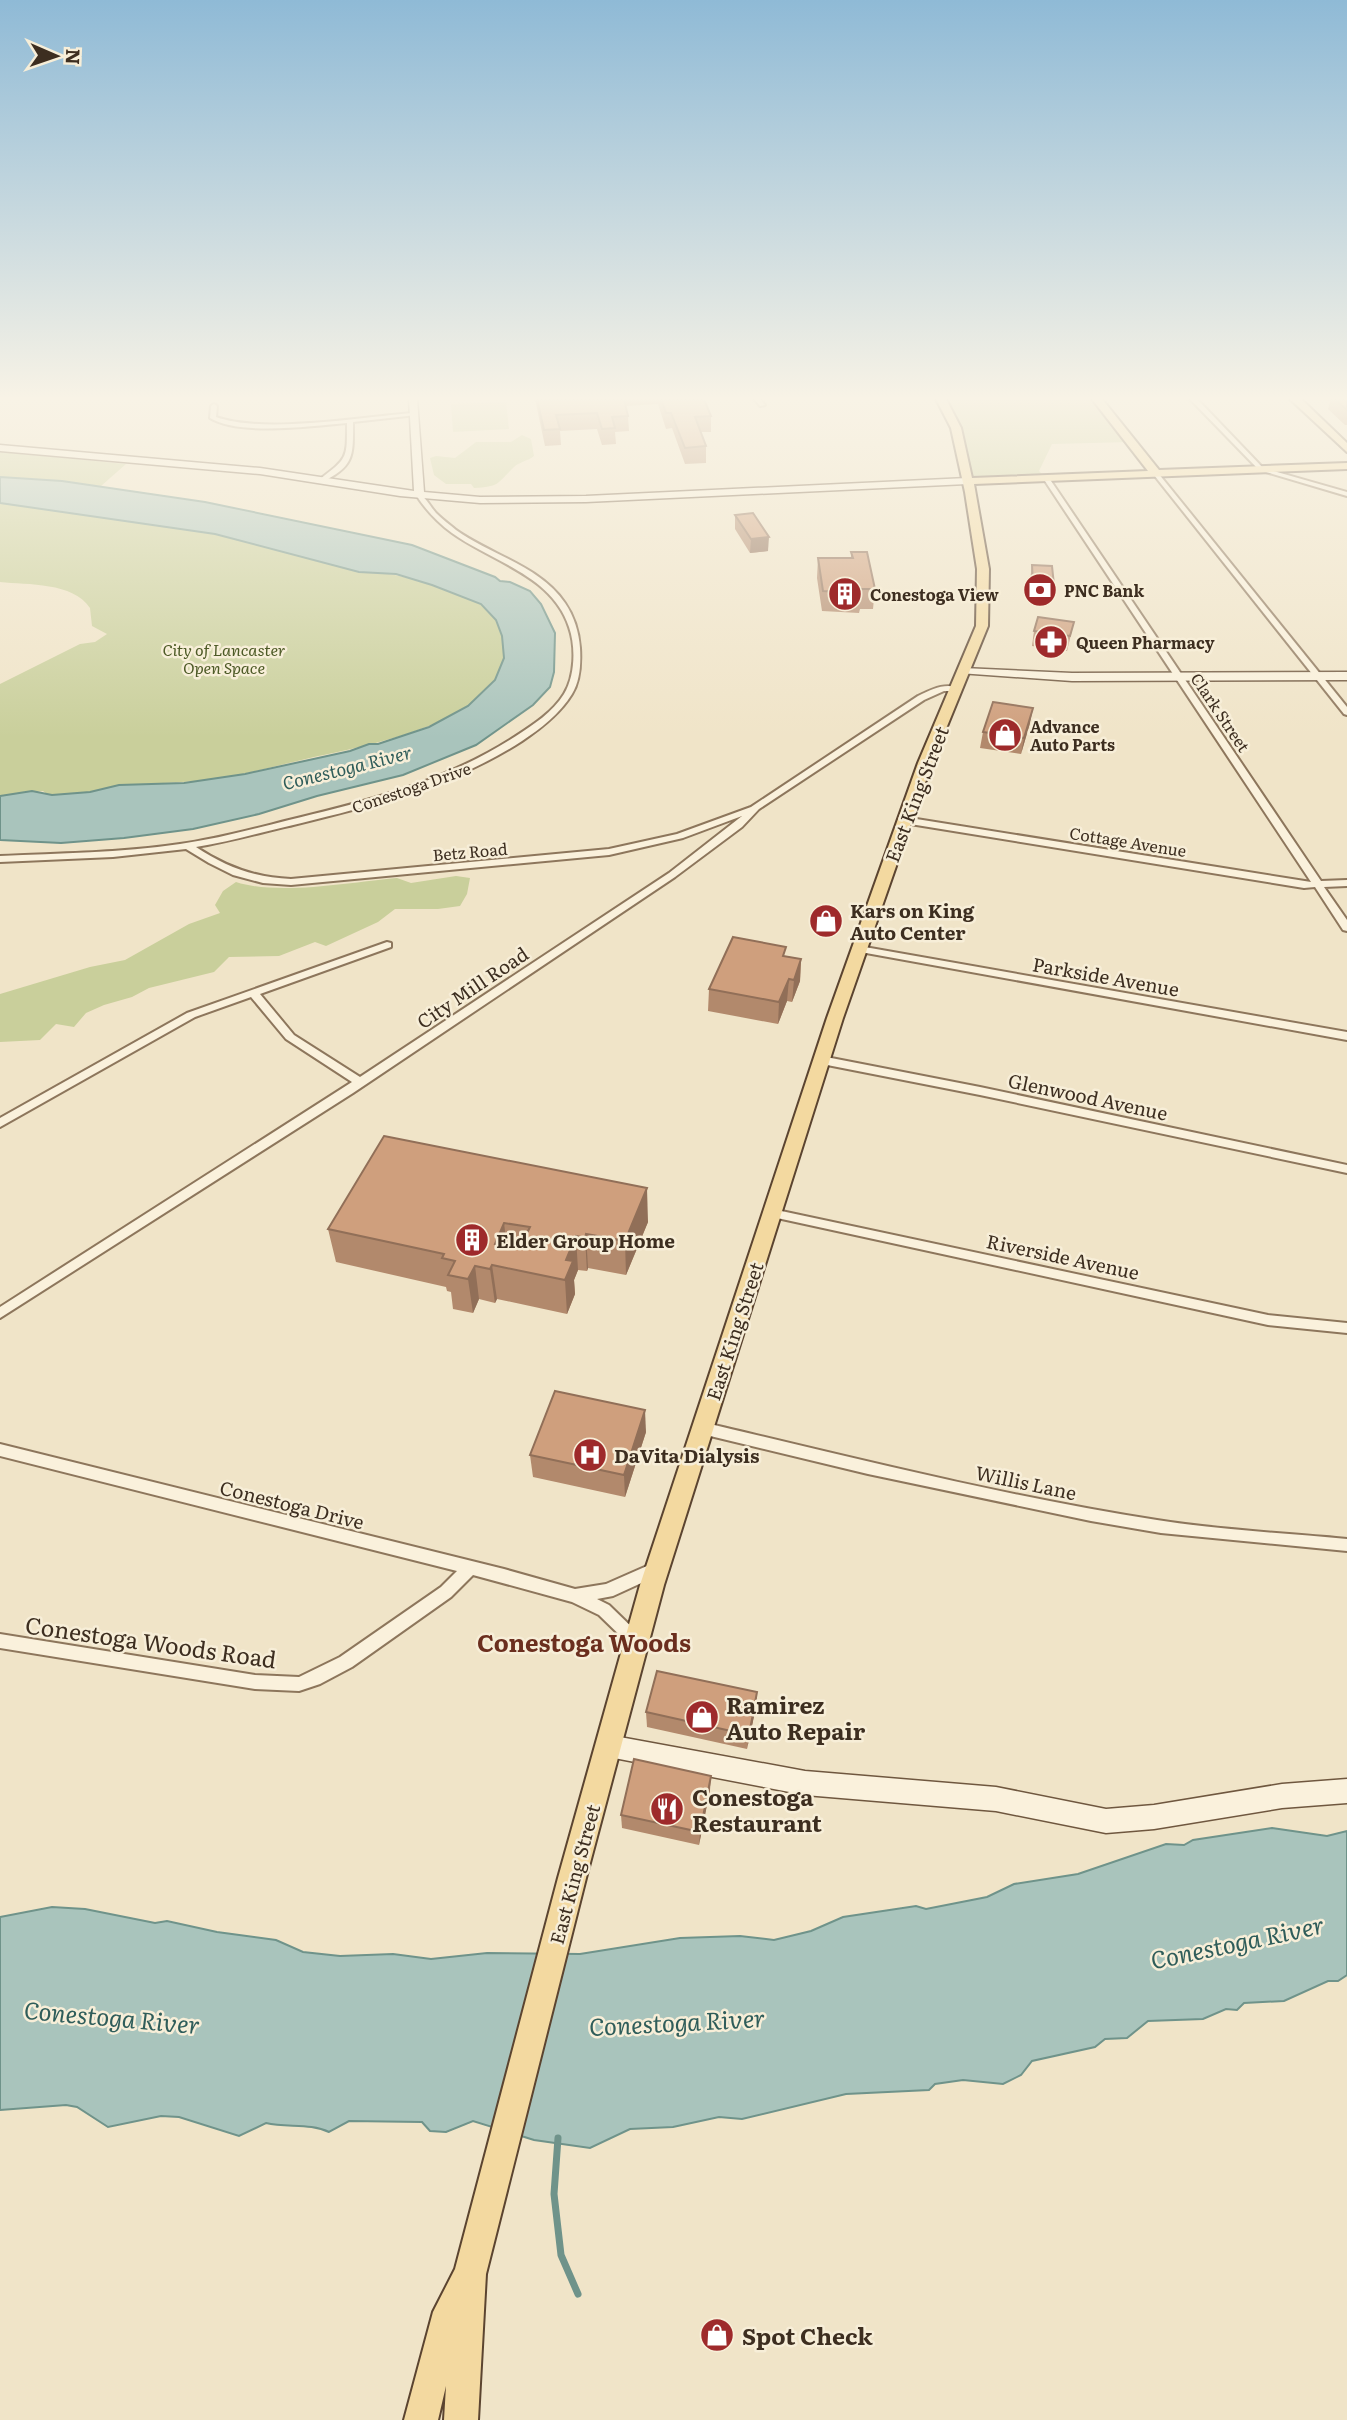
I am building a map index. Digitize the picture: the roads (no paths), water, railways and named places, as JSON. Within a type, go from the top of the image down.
[{"type":"main road","name":"East King Street","points":[[470,2274],[572,1878],[658,1568],[859,949],[904,820],[980,632],[984,610],[982,569],[972,512]]},
{"type":"main road","points":[[963,671],[1052,677],[1347,676]]},
{"type":"main road","points":[[609,1746],[805,1783],[996,1799],[1106,1821],[1154,1817],[1282,1796],[1347,1791]]},
{"type":"main road","points":[[420,2417],[449,2312],[470,2274]]},
{"type":"main road","points":[[461,2420],[470,2274]]},
{"type":"street","name":"Conestoga Drive","points":[[0,859],[188,846],[318,816],[443,779],[471,768],[539,724],[567,696],[575,673],[575,637],[570,618],[561,604],[526,573],[444,525],[433,512]]},
{"type":"street","name":"Clark Street","points":[[1069,512],[1347,928]]},
{"type":"street","points":[[1186,512],[1347,712]]},
{"type":"street","name":"City Mill Road","points":[[0,1313],[360,1082],[672,875],[739,825],[756,807],[921,698],[943,688],[957,689]]},
{"type":"street","name":"Betz Road","points":[[188,846],[209,861],[244,876],[291,881],[609,852],[680,836],[756,807]]},
{"type":"street","name":"Cottage Avenue","points":[[904,820],[1304,885],[1347,883]]},
{"type":"street","points":[[0,1123],[191,1015],[387,945]]},
{"type":"street","name":"Parkside Avenue","points":[[859,949],[1347,1036]]},
{"type":"street","points":[[253,993],[290,1037],[360,1082]]},
{"type":"street","name":"Glenwood Avenue","points":[[821,1060],[1347,1169]]},
{"type":"street","name":"Riverside Avenue","points":[[772,1213],[1268,1320],[1347,1328]]},
{"type":"street","name":"Willis Lane","points":[[702,1428],[868,1468],[1091,1515],[1161,1527],[1347,1545]]},
{"type":"street","name":"Conestoga Drive","points":[[0,1450],[575,1596],[604,1610],[637,1642]]},
{"type":"street","name":"Conestoga Drive","points":[[575,1596],[608,1591],[658,1568]]},
{"type":"street","name":"Conestoga Woods Road","points":[[0,1641],[255,1682],[299,1684],[314,1679],[350,1659],[446,1592],[469,1569]]},
{"type":"water","name":"Conestoga River","points":[[62,512],[253,512],[412,545],[530,591],[541,604],[555,633],[554,672],[550,687],[533,705],[476,745],[403,775],[193,829],[61,843],[0,840],[0,796],[32,791],[52,795],[90,792],[119,785],[184,783],[245,774],[350,751],[429,727],[468,706],[495,680],[504,658],[502,636],[496,620],[481,604],[396,574],[359,572],[215,534]]},
{"type":"water","name":"Conestoga River","points":[[1272,1828],[1327,1836],[1347,1831],[1347,1975],[1338,1981],[1328,1981],[1284,2001],[1244,2003],[1237,2010],[1226,2009],[1203,2019],[1148,2021],[1127,2038],[1105,2039],[1095,2047],[1032,2061],[1021,2075],[1003,2084],[963,2080],[935,2084],[929,2090],[846,2094],[742,2119],[719,2117],[673,2127],[630,2129],[590,2148],[534,2140],[473,2121],[446,2132],[430,2131],[422,2122],[349,2121],[329,2132],[314,2127],[266,2123],[239,2136],[179,2117],[161,2116],[108,2127],[77,2107],[66,2105],[0,2110],[0,1917],[52,1907],[85,1909],[155,1923],[167,1921],[217,1932],[276,1940],[303,1952],[340,1956],[393,1954],[431,1959],[487,1953],[580,1954],[680,1938],[740,1936],[774,1940],[811,1931],[843,1917],[916,1906],[926,1909],[987,1897],[1014,1884],[1078,1874],[1166,1844],[1184,1845],[1193,1840]]},
{"type":"waterway","points":[[558,2138],[554,2194],[561,2255],[578,2294]]},
{"type":"place","name":"PNC Bank","points":[[1040,590]]},
{"type":"place","name":"Conestoga View","points":[[845,594]]},
{"type":"place","name":"Queen Pharmacy","points":[[1051,642]]},
{"type":"place","name":"Advance Auto Parts","points":[[1005,735]]},
{"type":"place","name":"Kars on King Auto Center","points":[[826,921]]},
{"type":"place","name":"Elder Group Home","points":[[472,1240]]},
{"type":"place","name":"DaVita Dialysis","points":[[590,1455]]},
{"type":"place","name":"Ramirez Auto Repair","points":[[702,1717]]},
{"type":"place","name":"Conestoga Restaurant","points":[[667,1809]]},
{"type":"place","name":"Spot Check","points":[[717,2335]]},
{"type":"district","name":"Conestoga Woods","points":[[584,1641]]},
{"type":"park label","name":"City of Lancaster Open Space","points":[[224,658]]}]
